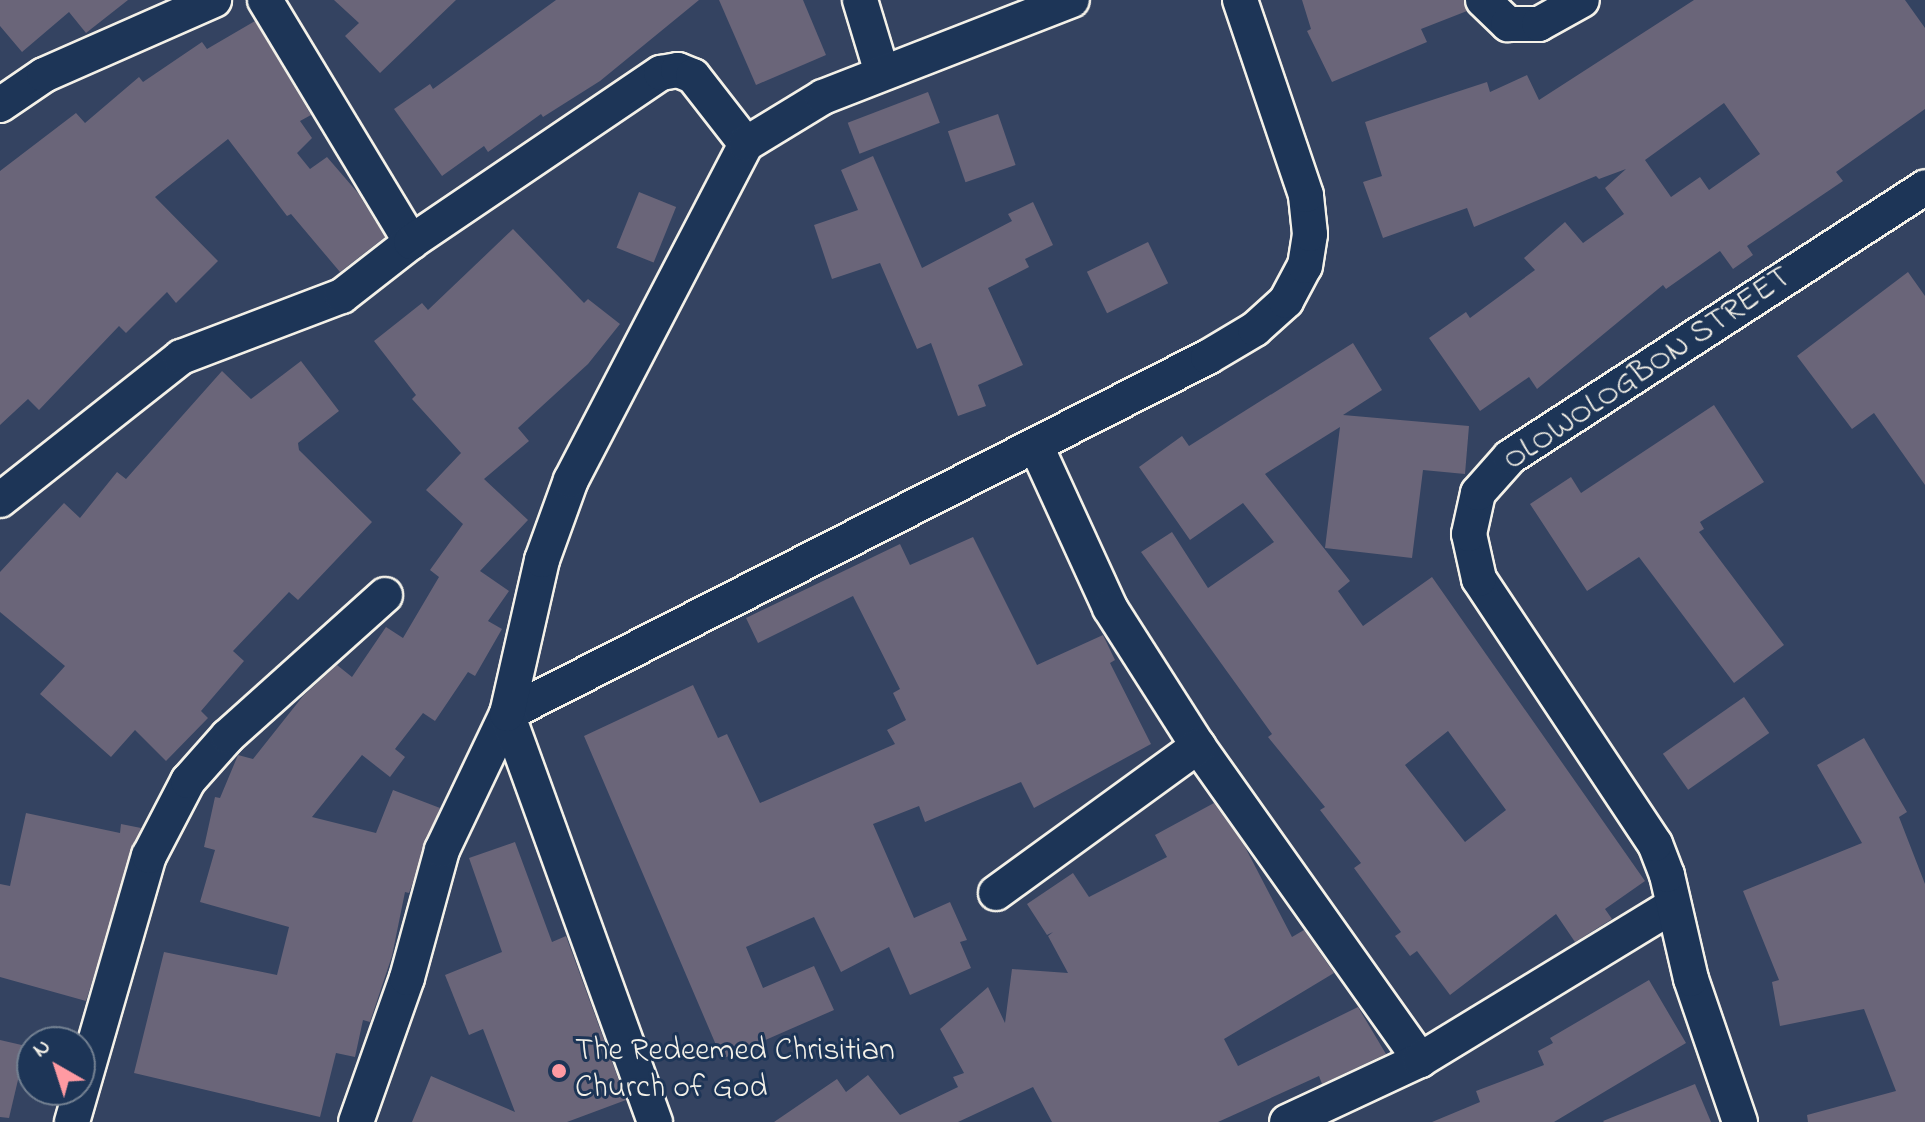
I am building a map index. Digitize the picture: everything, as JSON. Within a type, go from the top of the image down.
[{"type":"street","points":[[0,105],[44,75],[214,0]]},
{"type":"street","points":[[265,0],[411,242]]},
{"type":"street","points":[[860,0],[882,73]]},
{"type":"street","points":[[356,1122],[407,978],[442,850],[507,714],[542,560],[571,480],[746,144],[823,97],[1072,0]]},
{"type":"street","points":[[507,714],[1036,446],[1255,329],[1286,301],[1305,266],[1310,234],[1306,195],[1240,0]]},
{"type":"street","points":[[1483,0],[1508,24],[1539,24],[1582,0]]},
{"type":"street","points":[[0,500],[181,357],[342,296],[411,242],[661,73],[678,70],[693,76],[746,144]]},
{"type":"street","name":"OLOWOLOGBON STREET","points":[[1740,1122],[1672,906],[1663,865],[1627,795],[1479,579],[1469,534],[1478,493],[1510,457],[1925,187]]},
{"type":"street","points":[[1036,446],[1110,608],[1198,746],[1420,1060]]},
{"type":"street","points":[[72,1122],[149,856],[188,781],[228,736],[385,595]]},
{"type":"street","points":[[507,714],[655,1122]]},
{"type":"street","points":[[996,893],[1198,746]]},
{"type":"street","points":[[1287,1122],[1420,1060],[1672,906]]},
{"type":"building","points":[[0,0],[128,0],[86,33],[69,12],[22,52],[0,26]]},
{"type":"building","points":[[334,0],[456,0],[380,73],[345,36],[359,23]]},
{"type":"building","points":[[556,0],[699,0],[600,81],[543,117],[541,114],[488,152],[484,146],[442,176],[394,109],[430,84],[433,89]]},
{"type":"building","points":[[719,0],[803,0],[826,55],[756,85]]},
{"type":"building","points":[[1302,0],[1464,0],[1467,11],[1421,29],[1427,42],[1332,82],[1307,31],[1311,29]]},
{"type":"building","points":[[1694,0],[1905,0],[1925,28],[1925,109],[1836,172],[1843,181],[1747,246],[1753,255],[1733,269],[1720,251],[1666,289],[1663,285],[1537,389],[1529,377],[1480,411],[1429,338],[1466,312],[1470,318],[1535,270],[1524,258],[1565,222],[1583,243],[1624,214],[1605,188],[1626,169],[1599,179],[1596,176],[1474,227],[1467,208],[1383,238],[1363,182],[1382,176],[1365,122],[1487,82],[1490,92],[1527,75],[1539,100]],"holes":[[[1724,103],[1760,154],[1709,190],[1700,177],[1671,197],[1645,160]]]},
{"type":"building","points":[[255,21],[311,115],[300,121],[312,138],[297,153],[310,169],[327,157],[358,193],[385,237],[340,272],[291,214],[287,216],[228,139],[155,197],[218,261],[176,303],[167,292],[126,333],[119,326],[39,410],[28,399],[0,425],[0,171],[76,113],[85,123],[139,77],[143,82],[202,42],[207,49]]},
{"type":"building","points":[[928,92],[940,123],[860,154],[848,123]]},
{"type":"building","points":[[998,114],[1016,165],[965,182],[948,131]]},
{"type":"building","points":[[873,156],[922,268],[1012,221],[1008,214],[1033,202],[1053,245],[1025,259],[1029,267],[988,288],[1023,365],[978,385],[986,406],[958,416],[931,343],[917,349],[880,263],[832,279],[814,225],[858,210],[841,170]]},
{"type":"building","points":[[639,192],[676,207],[654,263],[617,248]]},
{"type":"building","points":[[513,229],[584,303],[588,299],[620,324],[588,364],[518,428],[529,441],[484,479],[528,520],[480,571],[509,591],[488,621],[502,629],[475,676],[468,672],[435,721],[423,713],[395,749],[405,757],[390,777],[362,755],[312,817],[376,833],[393,790],[440,808],[409,893],[405,892],[392,956],[370,1022],[363,1020],[355,1057],[336,1053],[320,1117],[134,1073],[164,952],[277,975],[289,927],[200,902],[215,850],[204,847],[215,797],[220,798],[238,755],[253,759],[303,696],[337,665],[352,677],[386,627],[403,638],[439,577],[430,570],[463,524],[426,490],[461,453],[412,399],[416,395],[374,341],[422,303],[428,310]]},
{"type":"building","points":[[1148,242],[1168,283],[1107,313],[1087,272]]},
{"type":"building","points":[[1908,272],[1925,296],[1925,485],[1874,413],[1852,429],[1797,356]]},
{"type":"building","points":[[1353,343],[1382,390],[1343,415],[1469,426],[1465,474],[1423,470],[1412,558],[1325,548],[1340,427],[1265,474],[1350,581],[1338,591],[1363,626],[1432,577],[1645,881],[1605,909],[1612,919],[1575,942],[1556,914],[1450,995],[1417,951],[1410,956],[1395,936],[1401,932],[1354,868],[1361,863],[1320,810],[1325,807],[1268,737],[1272,734],[1141,552],[1172,532],[1208,588],[1274,542],[1243,503],[1190,540],[1139,467],[1182,436],[1189,446]],"holes":[[[1448,731],[1506,810],[1465,842],[1405,765]]]},
{"type":"building","points":[[301,361],[339,411],[298,443],[299,450],[372,522],[298,600],[289,592],[233,651],[244,661],[201,711],[208,718],[166,761],[135,730],[111,757],[40,694],[65,666],[0,612],[0,572],[64,503],[80,518],[117,472],[126,479],[222,371],[251,399]]},
{"type":"building","points":[[1714,405],[1764,482],[1700,522],[1704,529],[1699,532],[1784,645],[1734,683],[1639,557],[1587,591],[1530,504],[1571,477],[1581,493]]},
{"type":"building","points":[[973,537],[1037,665],[1103,635],[1115,660],[1110,663],[1151,744],[1034,808],[1021,782],[925,822],[919,806],[873,824],[914,918],[950,902],[967,940],[960,942],[971,968],[910,995],[889,947],[841,972],[814,917],[746,947],[763,988],[814,966],[834,1010],[722,1059],[584,736],[693,685],[718,738],[727,734],[760,803],[895,744],[887,730],[906,720],[893,693],[900,689],[853,596],[758,643],[746,618],[900,544],[910,565]]},
{"type":"building","points":[[1744,697],[1769,733],[1688,790],[1663,754]]},
{"type":"building","points":[[1864,738],[1907,812],[1899,817],[1925,884],[1925,1122],[1808,1122],[1807,1115],[1896,1091],[1864,1009],[1780,1026],[1772,982],[1779,980],[1743,891],[1862,843],[1817,765]]},
{"type":"building","points":[[1214,803],[1244,845],[1292,937],[1304,930],[1334,973],[1224,1039],[1238,1066],[1358,1007],[1386,1054],[1322,1084],[1319,1076],[1218,1122],[1052,1122],[1033,1087],[958,1122],[774,1122],[837,1079],[846,1092],[868,1075],[900,1115],[958,1087],[953,1077],[964,1073],[940,1029],[988,987],[1005,1023],[1012,969],[1068,973],[1048,936],[1053,932],[1047,935],[1027,904],[1073,873],[1089,897],[1167,857],[1155,835]]},
{"type":"building","points":[[26,813],[120,833],[121,824],[141,828],[86,1001],[0,977],[0,884],[10,886]]},
{"type":"building","points":[[515,842],[552,942],[566,936],[626,1100],[567,1122],[412,1122],[431,1076],[515,1112],[483,1029],[469,1035],[445,975],[502,952],[469,858]]},
{"type":"building","points":[[1649,980],[1686,1043],[1554,1122],[1432,1122],[1480,1102],[1476,1091],[1544,1065],[1538,1051],[1553,1043],[1550,1038]]},
{"type":"building","points":[[0,1040],[16,1044],[16,1088],[9,1118],[0,1117]]},
{"type":"building","points":[[1695,1084],[1711,1122],[1603,1121]]},
{"type":"place","name":"The Redeemed Chrisitian Church of God","points":[[559,1071]]}]
